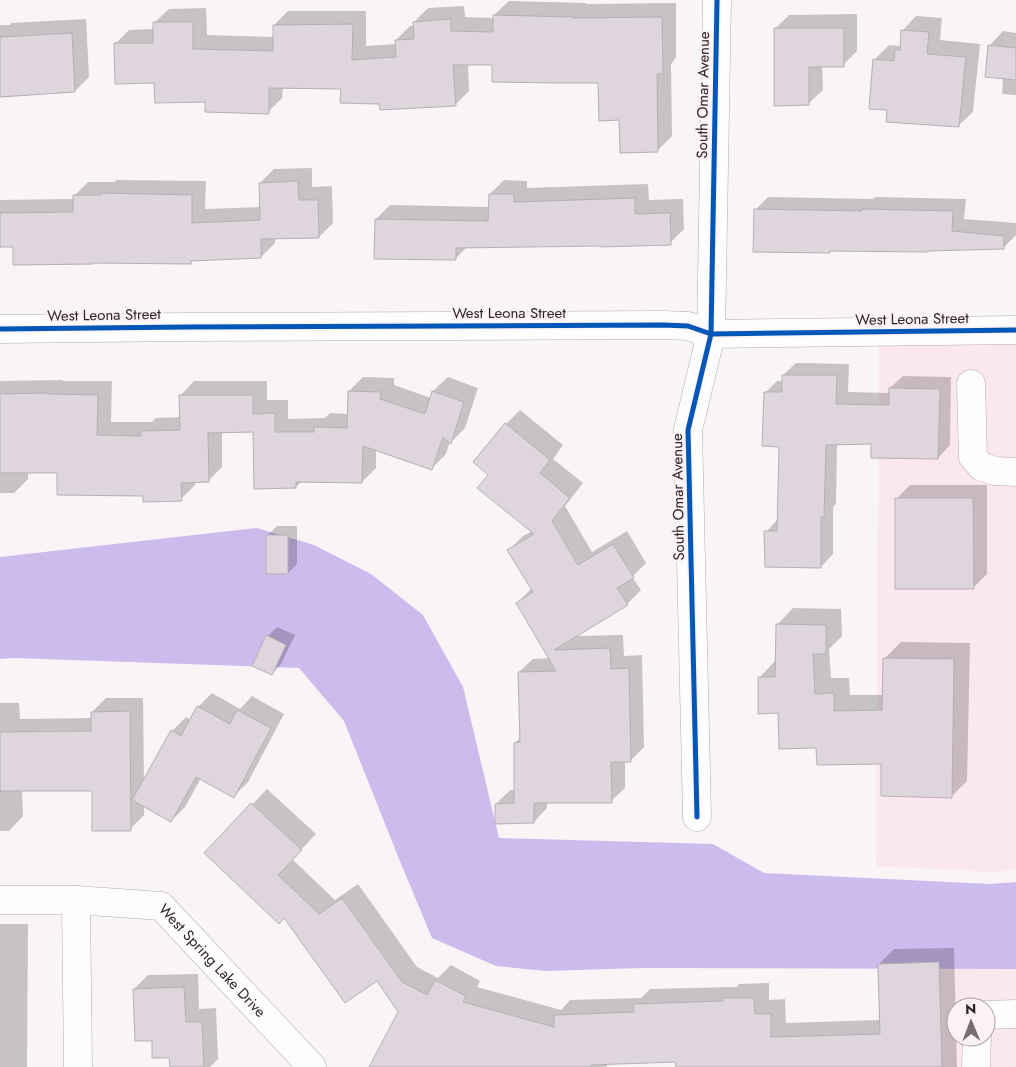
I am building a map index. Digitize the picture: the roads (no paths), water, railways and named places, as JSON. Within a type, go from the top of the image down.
[{"type":"street","name":"South Omar Avenue","points":[[697,817],[688,430],[711,334],[717,0]]},
{"type":"street","name":"West Leona Street","points":[[0,329],[663,325],[688,326],[711,334],[1016,330]]},
{"type":"street","points":[[971,384],[973,457],[982,467],[995,471],[1016,472]]},
{"type":"street","name":"West Spring Lake Drive","points":[[0,900],[76,900],[161,906],[312,1067]]},
{"type":"street","points":[[76,900],[78,1067]]},
{"type":"street","points":[[996,1015],[1016,1014]]},
{"type":"street","points":[[976,1067],[977,1047]]}]
